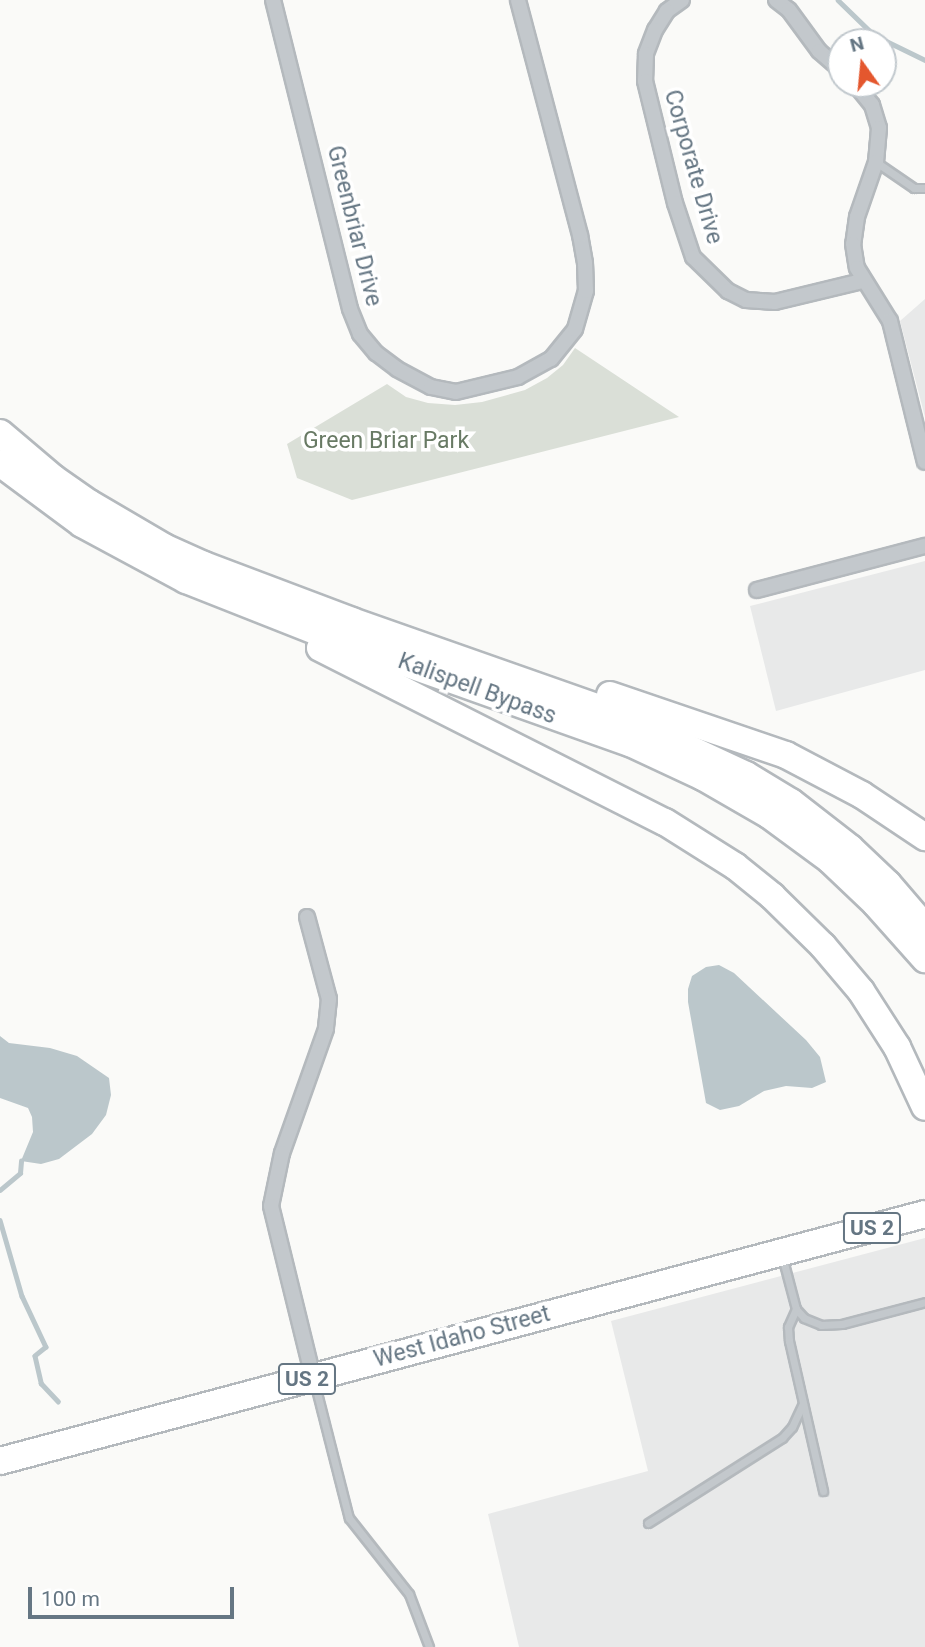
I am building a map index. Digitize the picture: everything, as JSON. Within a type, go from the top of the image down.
[{"type":"highway","name":"Kalispell Bypass","points":[[0,433],[53,478],[89,503],[164,547],[243,581],[613,713],[746,775],[791,802],[850,848],[925,927]]},
{"type":"highway","name":"Kalispell Bypass","points":[[0,463],[46,499],[118,546],[186,580],[253,607],[630,743],[704,777],[779,822],[830,860],[876,904],[925,959]]},
{"type":"highway","points":[[253,607],[319,647],[665,822],[735,866],[772,896],[823,946],[861,991],[897,1047],[925,1107]]},
{"type":"highway","points":[[413,643],[495,659],[786,755],[862,795],[925,837]]},
{"type":"highway","name":"West Idaho Street","points":[[0,1461],[925,1214]]},
{"type":"street","name":"Greenbriar Drive","points":[[273,0],[347,296],[360,334],[376,353],[397,369],[431,387],[456,392],[518,377],[541,366],[568,340],[583,304],[586,270],[580,235],[518,0]]},
{"type":"street","name":"Corporate Drive","points":[[682,0],[667,11],[655,30],[646,54],[645,81],[675,203],[693,257],[704,271],[728,291],[746,300],[775,302],[862,281]]},
{"type":"street","points":[[776,0],[789,10],[827,58]]},
{"type":"street","points":[[865,98],[875,113],[879,128],[876,162],[864,192],[853,244],[862,281],[890,321],[925,462]]},
{"type":"street","points":[[757,590],[925,545]]},
{"type":"street","points":[[307,917],[329,999],[326,1029],[282,1153],[271,1206],[313,1377]]},
{"type":"lane","points":[[876,162],[914,188],[925,188]]},
{"type":"lane","points":[[781,1252],[796,1309],[804,1318],[821,1325],[842,1324],[925,1303]]},
{"type":"lane","points":[[796,1309],[788,1327],[789,1341],[823,1490]]},
{"type":"lane","points":[[313,1377],[349,1518],[409,1594],[429,1647]]},
{"type":"lane","points":[[649,1523],[782,1438],[792,1427],[803,1403]]},
{"type":"shaded area","points":[[925,299],[925,417],[900,321]]},
{"type":"shaded area","points":[[925,561],[925,670],[776,711],[750,606]]},
{"type":"shaded area","points":[[719,965],[734,973],[806,1040],[820,1057],[826,1082],[812,1088],[786,1086],[764,1091],[739,1106],[720,1110],[706,1103],[688,989],[692,976],[706,967]]},
{"type":"shaded area","points":[[0,1036],[9,1043],[50,1048],[77,1056],[109,1078],[111,1095],[106,1115],[92,1134],[59,1159],[41,1164],[21,1161],[33,1132],[32,1117],[28,1108],[0,1098]]},
{"type":"shaded area","points":[[925,1238],[925,1647],[519,1647],[488,1514],[648,1471],[611,1321]]},
{"type":"green space","name":"Green Briar Park","points":[[575,348],[679,417],[352,500],[297,478],[287,444],[387,384],[406,397],[428,403],[455,405],[482,402],[525,390],[547,378],[563,365]]},
{"type":"waterway","points":[[838,0],[874,35],[925,60]]},
{"type":"waterway","points":[[0,1190],[20,1173],[21,1161]]},
{"type":"waterway","points":[[0,1220],[22,1296],[46,1347],[35,1356],[41,1383],[58,1401]]}]
